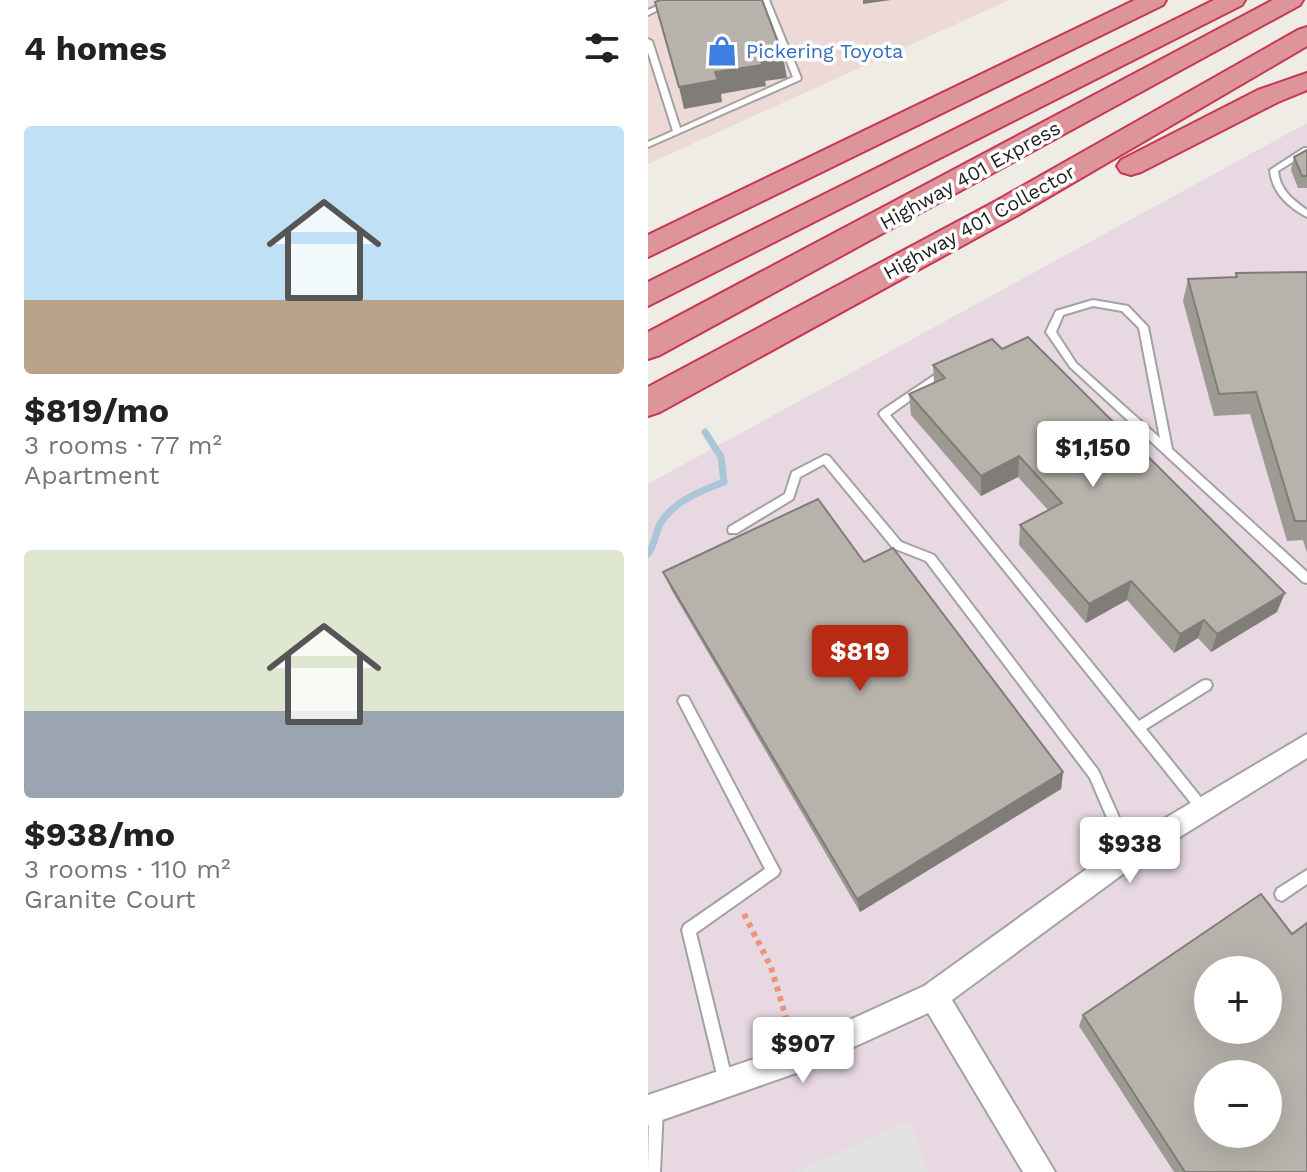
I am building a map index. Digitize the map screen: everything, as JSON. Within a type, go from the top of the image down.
[{"type":"highway","points":[[970,89],[1116,0]]},
{"type":"highway","points":[[648,247],[1154,0]]},
{"type":"highway","name":"Highway 401 Express","points":[[648,295],[1233,0]]},
{"type":"highway","name":"Highway 401 Express","points":[[648,347],[1291,0]]},
{"type":"highway","name":"Highway 401 Collector","points":[[648,403],[1007,208],[1307,35]]},
{"type":"highway","points":[[745,351],[1022,221],[1268,96],[1307,81]]},
{"type":"street","points":[[652,1108],[799,1058],[934,996],[1129,854],[1307,745]]},
{"type":"street","points":[[934,996],[1040,1172]]},
{"type":"lane","points":[[648,13],[676,0]]},
{"type":"lane","points":[[648,145],[797,78],[766,0]]},
{"type":"lane","points":[[648,41],[677,132]]},
{"type":"lane","points":[[1307,150],[1274,170],[1274,182],[1282,196],[1307,214]]},
{"type":"lane","points":[[1167,451],[1143,327],[1125,308],[1093,303],[1059,313],[1051,332],[1073,365],[1167,451],[1307,579]]},
{"type":"lane","points":[[957,362],[884,414],[1203,809]]},
{"type":"lane","points":[[733,530],[789,496],[796,475],[825,459],[897,545],[930,558],[1094,774],[1129,854]]},
{"type":"lane","points":[[1138,728],[1206,685]]},
{"type":"lane","points":[[684,701],[773,871],[689,930],[727,1085]]},
{"type":"lane","points":[[1282,894],[1307,876]]},
{"type":"lane","points":[[652,1108],[652,1172]]},
{"type":"path","points":[[735,898],[771,967],[790,1031]]},
{"type":"shaded area","points":[[648,0],[1009,0],[648,164]]},
{"type":"shaded area","points":[[1307,123],[1307,1172],[648,1172],[648,484]]},
{"type":"shaded area","points":[[910,1120],[928,1172],[795,1172]]},
{"type":"building","name":"Pickering Toyota","points":[[762,0],[783,56],[761,60],[762,65],[715,72],[718,80],[679,87],[655,2]]},
{"type":"building","points":[[1307,150],[1307,176],[1302,176],[1294,157]]},
{"type":"building","points":[[1307,272],[1307,521],[1295,521],[1256,392],[1219,394],[1188,279],[1237,277],[1236,273]]},
{"type":"building","points":[[1028,337],[1285,593],[1217,634],[1204,620],[1180,634],[1131,581],[1089,604],[1020,525],[1062,503],[1019,456],[981,476],[909,394],[945,378],[933,365],[992,339],[1002,349]]},
{"type":"building","points":[[818,499],[864,562],[893,548],[1063,772],[857,899],[663,572]]},
{"type":"building","points":[[1261,894],[1292,934],[1307,923],[1307,1172],[1185,1172],[1083,1015]]},
{"type":"waterway","points":[[648,554],[660,524],[673,509],[697,493],[724,482],[721,457],[705,432]]},
{"type":"place","name":"Pickering Toyota","points":[[722,51]]}]
